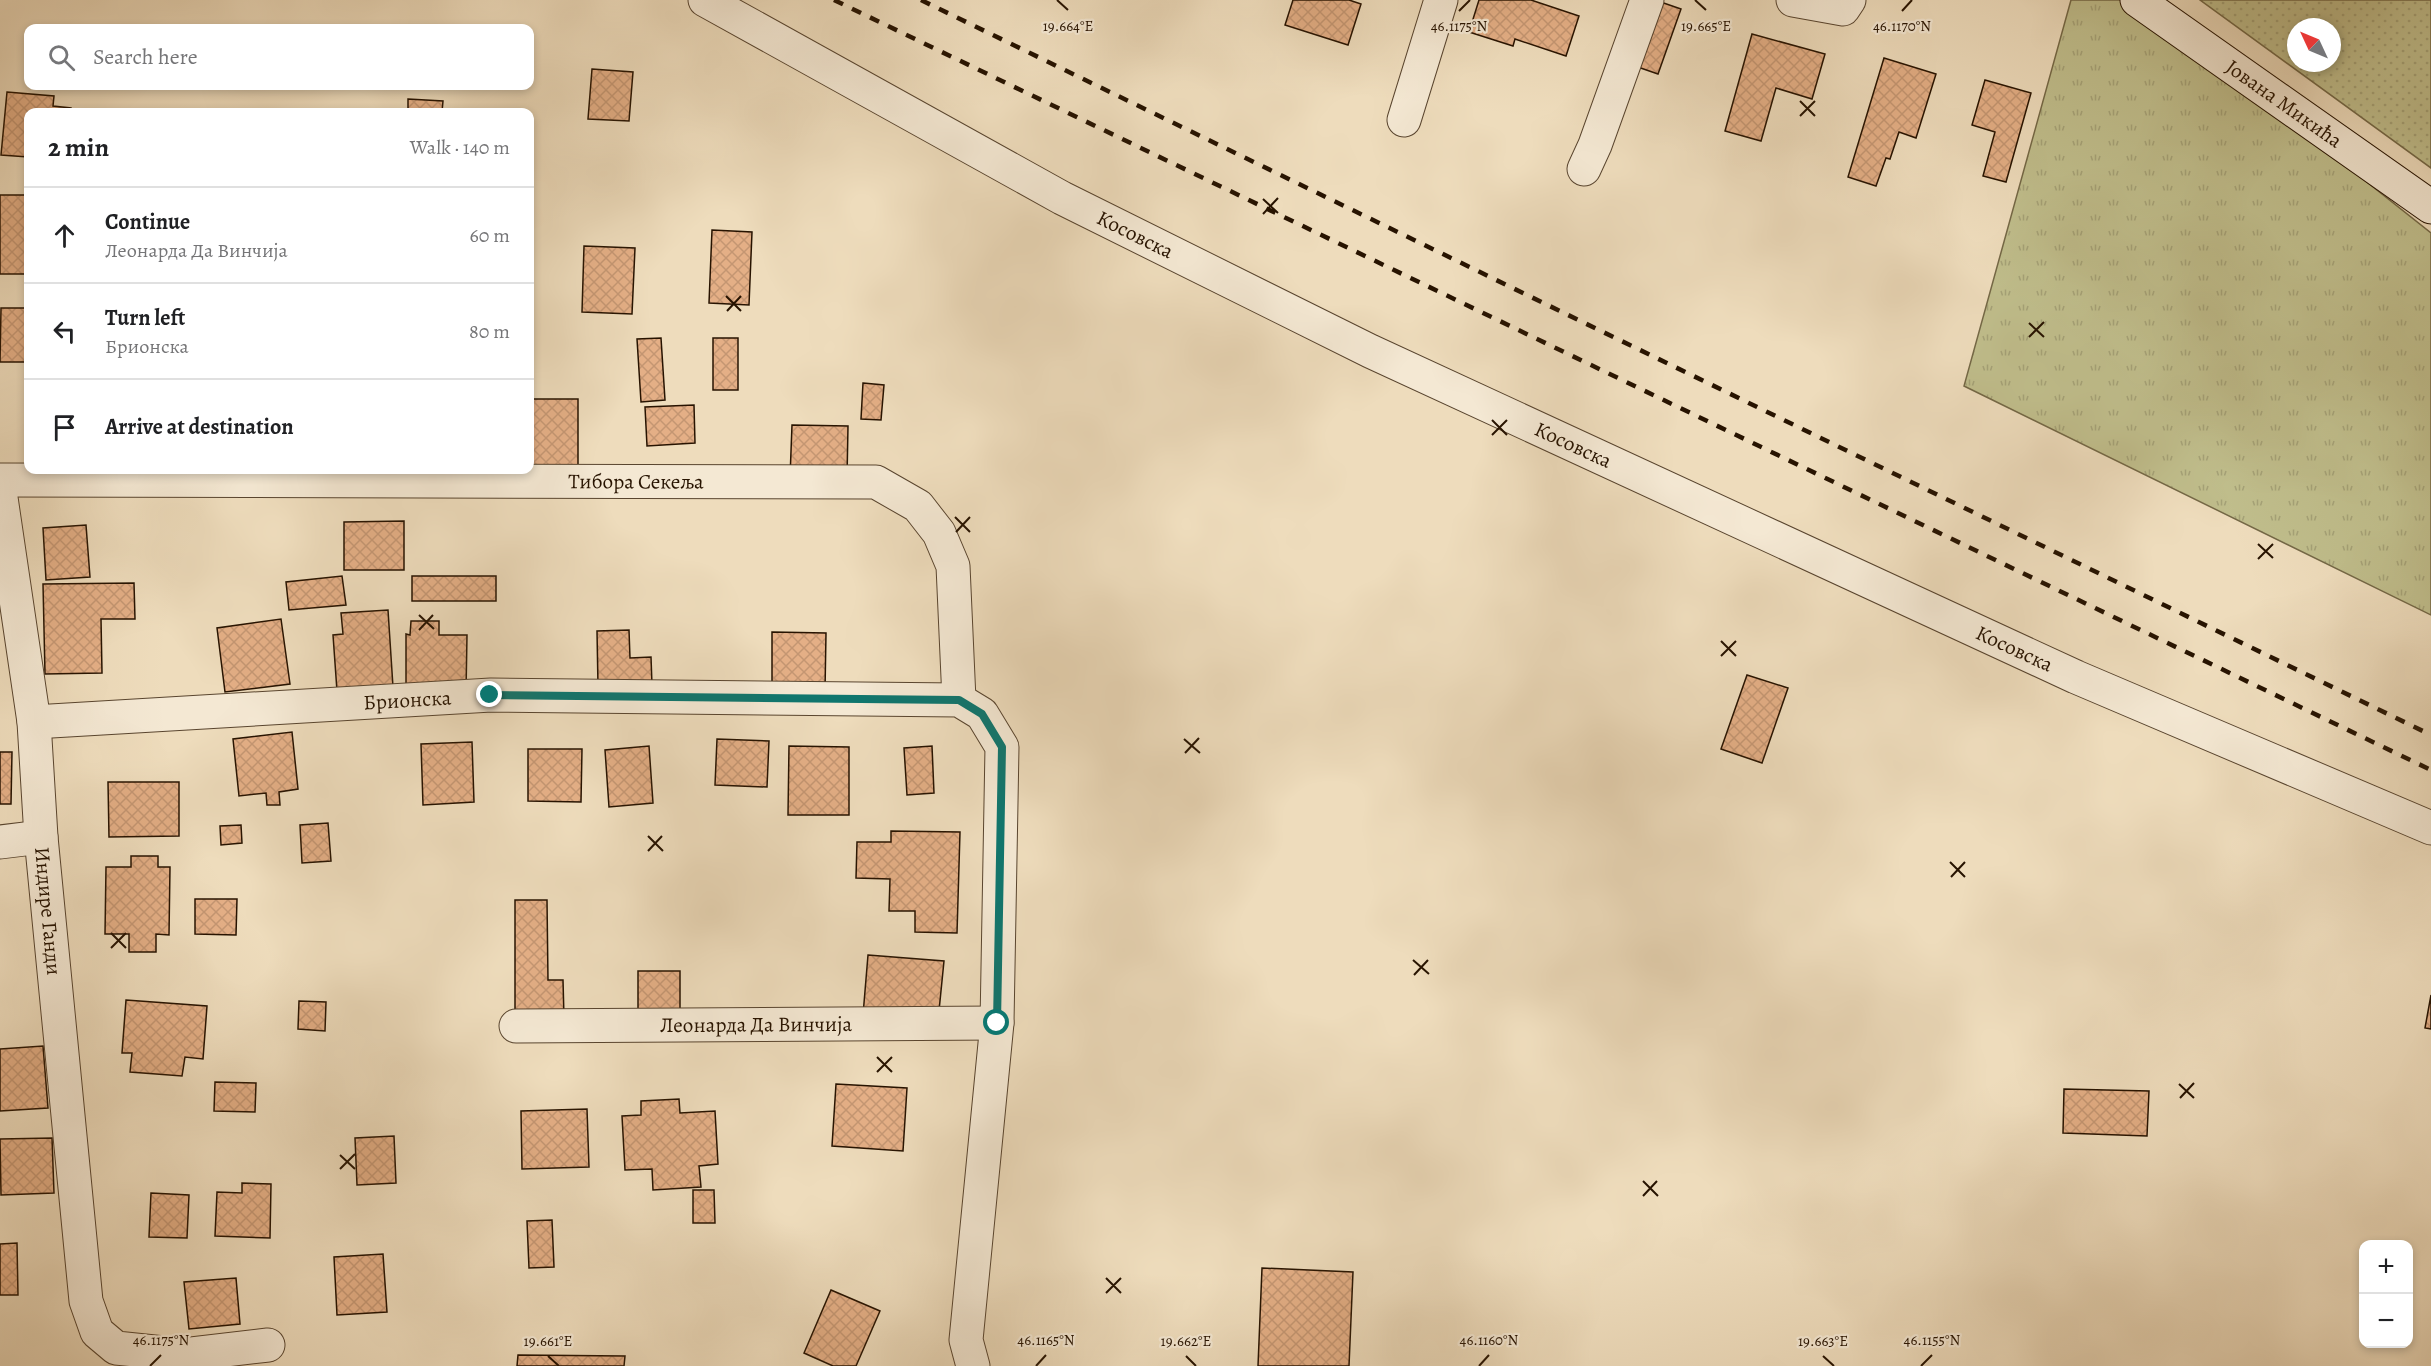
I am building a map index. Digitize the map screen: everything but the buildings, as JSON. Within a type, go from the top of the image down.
[{"type":"street","name":"Косовска","points":[[705,0],[1062,198],[1370,351],[2076,677],[2431,828]]},
{"type":"street","points":[[1404,120],[1441,0]]},
{"type":"street","points":[[1584,169],[1595,145],[1647,0]]},
{"type":"street","points":[[1793,0],[1843,9],[1849,0]]},
{"type":"street","name":"Јована Микића","points":[[2137,0],[2431,207]]},
{"type":"street","name":"Тибора Секеља","points":[[0,480],[876,482],[918,506],[939,533],[953,566],[959,700]]},
{"type":"street","name":"Индире Ганди","points":[[0,490],[34,722],[41,837],[86,1301],[97,1332],[116,1348],[184,1360]]},
{"type":"street","name":"Брионска","points":[[34,722],[490,695],[959,700]]},
{"type":"street","points":[[959,700],[982,714],[1002,747],[997,1023],[966,1340],[973,1366]]},
{"type":"street","points":[[0,842],[41,837]]},
{"type":"street","name":"Леонарда Да Винчија","points":[[516,1026],[997,1023]]},
{"type":"street","points":[[184,1360],[268,1345]]},
{"type":"green space","points":[[2071,0],[2138,0],[2431,233],[2431,615],[1964,386]]},
{"type":"green space","points":[[2200,0],[2431,0],[2431,168],[2299,72],[2341,72],[2341,18],[2287,18],[2287,63]]},
{"type":"railway","points":[[834,0],[2431,770]]},
{"type":"railway","points":[[921,0],[2431,735]]},
{"type":"route","points":[[490,695],[959,700],[982,714],[1002,747],[997,1023]]}]
